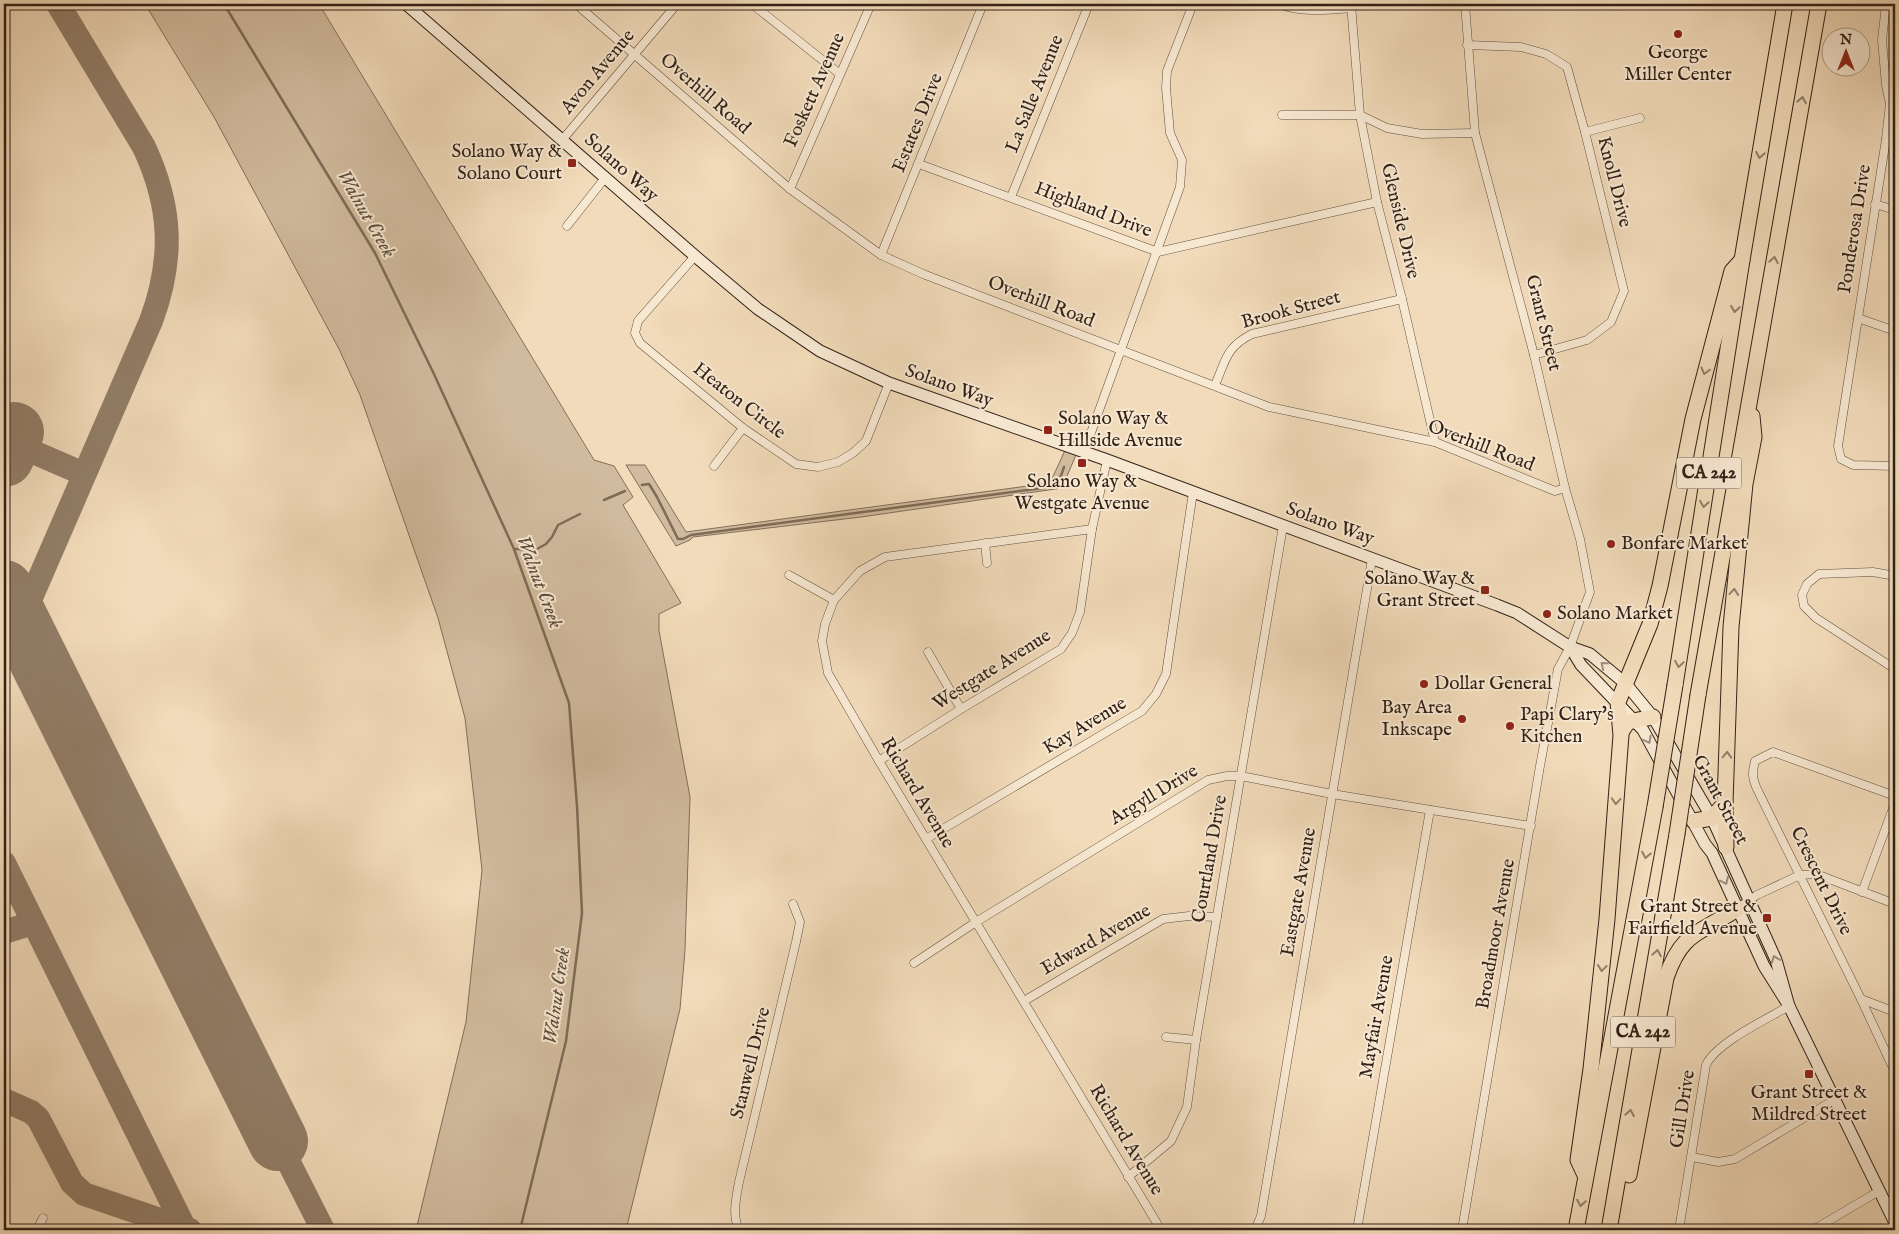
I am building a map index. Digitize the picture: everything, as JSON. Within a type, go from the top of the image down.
[{"type":"highway","name":"CA 242","points":[[1576,1230],[1655,807],[1742,260],[1786,4]]},
{"type":"highway","name":"CA 242","points":[[1610,1230],[1677,834],[1698,695],[1819,4]]},
{"type":"highway","points":[[1585,1175],[1578,1160],[1591,1069],[1607,919],[1621,732],[1618,702],[1650,624],[1660,586],[1693,419],[1732,271],[1742,260]]},
{"type":"highway","points":[[1726,847],[1725,803],[1731,627],[1743,504],[1754,437],[1750,394]]},
{"type":"highway","points":[[1621,732],[1628,722],[1653,717]]},
{"type":"highway","points":[[1694,821],[1712,818],[1725,803]]},
{"type":"highway","points":[[1617,1230],[1666,978],[1672,960],[1692,935],[1744,904]]},
{"type":"street","name":"Solano Way","points":[[406,4],[758,309],[820,351],[889,383],[1107,460],[1517,613],[1570,647]]},
{"type":"street","name":"Overhill Road","points":[[576,4],[790,189],[881,255],[924,274],[1269,407],[1435,442],[1555,492],[1565,488]]},
{"type":"street","name":"Avon Avenue","points":[[563,139],[677,4]]},
{"type":"street","points":[[752,4],[840,74]]},
{"type":"street","name":"Foskett Avenue","points":[[790,189],[871,4]]},
{"type":"street","name":"Estates Drive","points":[[881,255],[983,4]]},
{"type":"street","name":"La Salle Avenue","points":[[1011,197],[1089,4]]},
{"type":"street","points":[[1084,452],[1158,252],[1180,186],[1182,160],[1170,133],[1166,88],[1167,71],[1193,4]]},
{"type":"street","points":[[1279,4],[1286,7],[1317,11],[1351,6]]},
{"type":"street","name":"Grant Street","points":[[1465,4],[1475,133],[1534,355],[1565,488],[1580,539],[1590,592],[1570,647]]},
{"type":"street","name":"Ponderosa Drive","points":[[1886,4],[1882,40],[1886,84],[1892,104],[1838,446],[1841,459],[1853,464],[1895,466]]},
{"type":"street","name":"Glenside Drive","points":[[1351,6],[1360,115],[1377,202],[1402,299],[1435,442]]},
{"type":"street","name":"Knoll Drive","points":[[1467,45],[1521,47],[1546,54],[1567,68],[1585,132],[1624,291],[1611,322],[1587,340],[1534,355]]},
{"type":"street","points":[[1282,115],[1360,115],[1387,128],[1422,134],[1475,133]]},
{"type":"street","points":[[1585,132],[1640,118]]},
{"type":"street","name":"Highland Drive","points":[[919,164],[1158,252],[1377,202]]},
{"type":"street","points":[[567,226],[605,178]]},
{"type":"street","points":[[1875,204],[1895,210]]},
{"type":"street","name":"Heaton Circle","points":[[695,256],[638,321],[635,333],[640,343],[743,428],[796,464],[818,467],[838,462],[853,453],[866,441],[889,383]]},
{"type":"street","name":"Brook Street","points":[[1215,385],[1231,348],[1240,340],[1252,334],[1402,299]]},
{"type":"street","points":[[1858,318],[1895,331]]},
{"type":"street","points":[[714,466],[743,428]]},
{"type":"street","name":"Westgate Avenue","points":[[879,761],[1061,649],[1072,634],[1080,612],[1092,529],[1107,460]]},
{"type":"street","name":"Kay Avenue","points":[[926,839],[1142,711],[1156,694],[1166,674],[1193,492]]},
{"type":"street","name":"Courtland Drive","points":[[1128,1177],[1171,1141],[1187,1107],[1196,1040],[1283,526]]},
{"type":"street","name":"Richard Avenue","points":[[1092,529],[885,557],[860,571],[834,600],[824,624],[822,641],[828,674],[1161,1230]]},
{"type":"street","points":[[985,543],[987,564]]},
{"type":"street","name":"Eastgate Avenue","points":[[1255,1230],[1261,1216],[1372,558]]},
{"type":"street","points":[[1895,576],[1873,572],[1819,574],[1807,584],[1802,594],[1804,606],[1816,618],[1895,668]]},
{"type":"street","points":[[789,575],[834,600]]},
{"type":"street","name":"Grant Street","points":[[1570,647],[1590,654],[1626,684],[1653,717],[1712,818],[1726,847],[1764,966],[1789,1006],[1895,1223]]},
{"type":"street","name":"Grant Street","points":[[1570,647],[1581,665],[1643,730],[1705,844],[1744,904]]},
{"type":"street","name":"Broadmoor Avenue","points":[[1462,1230],[1558,669],[1570,647]]},
{"type":"street","points":[[928,652],[961,709]]},
{"type":"street","name":"Crescent Drive","points":[[1895,796],[1773,752],[1756,761],[1752,772],[1753,781],[1895,1072]]},
{"type":"street","name":"Argyll Drive","points":[[914,963],[976,922],[1208,780],[1227,776],[1241,776],[1332,794],[1531,826]]},
{"type":"street","points":[[1862,892],[1895,803]]},
{"type":"street","name":"Mayfair Avenue","points":[[1357,1230],[1430,810]]},
{"type":"street","points":[[1744,904],[1800,875],[1816,874],[1895,904]]},
{"type":"street","name":"Stanwell Drive","points":[[739,1230],[734,1205],[738,1182],[791,970],[800,922],[793,904]]},
{"type":"street","name":"Edward Avenue","points":[[1024,1001],[1163,919],[1189,916],[1217,917]]},
{"type":"street","points":[[1861,999],[1895,1012]]},
{"type":"street","name":"Gill Drive","points":[[1679,1230],[1706,1065],[1709,1058],[1730,1040],[1789,1006]]},
{"type":"street","points":[[1166,1037],[1196,1040]]},
{"type":"street","points":[[1692,1157],[1718,1162],[1735,1159],[1834,1100]]},
{"type":"street","points":[[1813,1230],[1879,1191]]},
{"type":"street","points":[[37,1230],[43,1218]]},
{"type":"shaded area","points":[[145,4],[319,4],[594,460],[614,466],[633,497],[623,505],[681,603],[659,614],[659,631],[690,797],[685,950],[680,1009],[626,1230],[416,1230],[466,1022],[482,870],[465,718],[438,618],[360,395],[339,349],[214,117]]},
{"type":"shaded area","points":[[1067,446],[1078,450],[1062,488],[861,517],[693,537],[676,546],[626,465],[645,465],[686,532],[1050,483]]},
{"type":"waterway","name":"Walnut Creek","points":[[224,4],[375,253],[433,372],[514,549],[569,703],[577,806],[582,913],[566,1041],[520,1230]]},
{"type":"waterway","points":[[642,485],[649,484],[678,539],[683,539],[691,535],[1043,488],[1058,482],[1064,467]]},
{"type":"waterway","points":[[604,500],[625,491]]},
{"type":"waterway","points":[[514,549],[537,549],[546,544],[558,525],[580,514]]},
{"type":"taxiway","points":[[4,660],[151,321],[164,276],[166,255],[167,233],[165,212],[153,169],[144,147],[58,4]]},
{"type":"taxiway","points":[[10,442],[84,474]]},
{"type":"taxiway","points":[[4,863],[185,1229]]},
{"type":"taxiway","points":[[4,932],[33,923]]},
{"type":"taxiway","points":[[4,1100],[31,1112],[38,1118],[72,1183],[84,1194],[190,1230]]},
{"type":"taxiway","points":[[278,1141],[323,1230]]},
{"type":"runway","points":[[4,457],[14,432]]},
{"type":"runway","points":[[4,590],[278,1141]]},
{"type":"place","name":"George Miller Center","points":[[1678,34]]},
{"type":"place","name":"Solano Way & Solano Court","points":[[572,163]]},
{"type":"place","name":"Solano Way & Hillside Avenue","points":[[1048,430]]},
{"type":"place","name":"Solano Way & Westgate Avenue","points":[[1082,463]]},
{"type":"place","name":"Bonfare Market","points":[[1611,544]]},
{"type":"place","name":"Solano Way & Grant Street","points":[[1485,590]]},
{"type":"place","name":"Solano Market","points":[[1547,614]]},
{"type":"place","name":"Dollar General","points":[[1424,684]]},
{"type":"place","name":"Bay Area Inkscape","points":[[1462,719]]},
{"type":"place","name":"Papi Clary's Kitchen","points":[[1510,726]]},
{"type":"place","name":"Grant Street & Fairfield Avenue","points":[[1767,918]]},
{"type":"place","name":"Grant Street & Mildred Street","points":[[1809,1074]]}]
